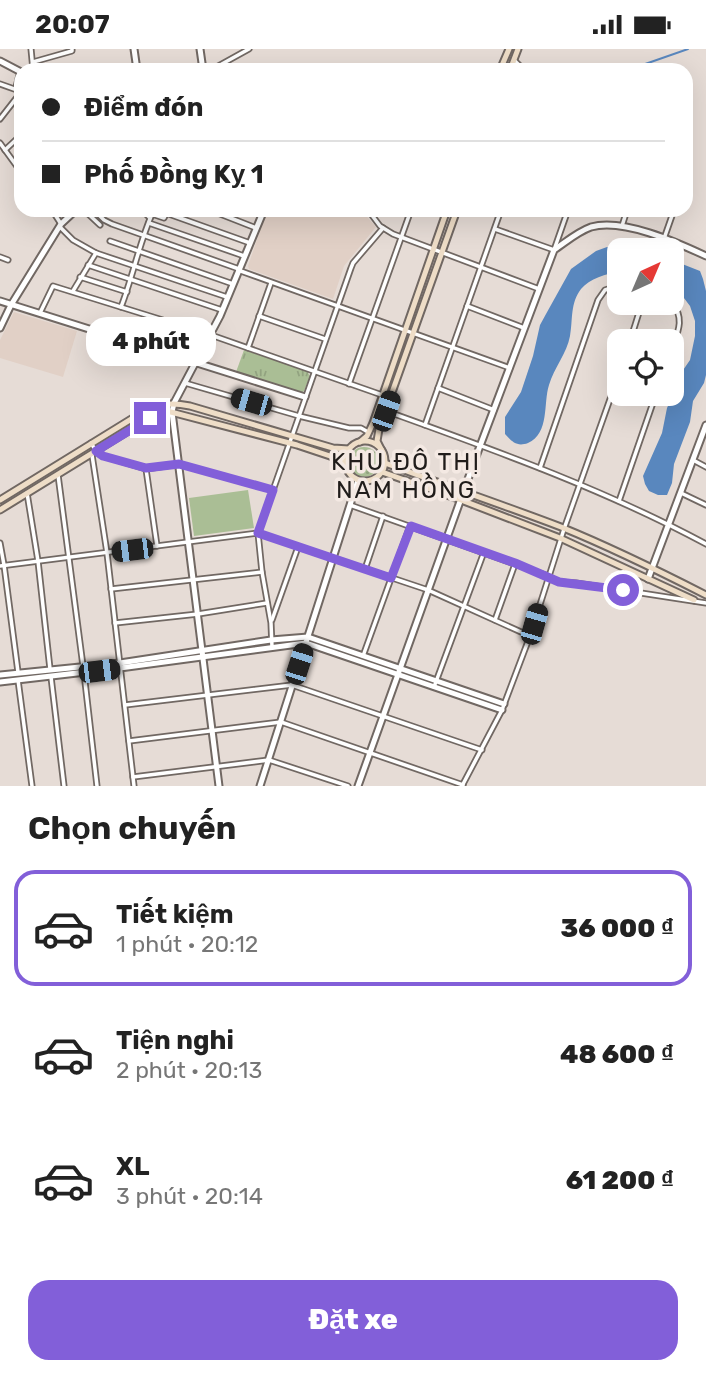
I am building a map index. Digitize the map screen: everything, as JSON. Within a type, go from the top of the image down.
[{"type":"main road","points":[[513,63],[518,49]]},
{"type":"main road","points":[[360,442],[369,432],[445,217]]},
{"type":"main road","points":[[0,510],[156,414],[167,411],[330,455],[338,459],[350,475],[358,480],[370,481],[377,477],[385,463],[377,438],[454,217]]},
{"type":"main road","points":[[0,500],[152,407],[174,403],[332,448],[349,449]]},
{"type":"main road","points":[[345,466],[345,458],[354,444],[374,443],[382,451]]},
{"type":"main road","points":[[385,463],[564,529],[706,595]]},
{"type":"main road","points":[[382,472],[561,538],[694,600]]},
{"type":"street","points":[[32,49],[33,62],[72,49]]},
{"type":"street","points":[[224,63],[249,49]]},
{"type":"street","points":[[514,60],[517,63]]},
{"type":"street","points":[[0,119],[14,102]]},
{"type":"street","points":[[5,150],[14,142]]},
{"type":"street","points":[[0,143],[14,162]]},
{"type":"street","points":[[56,217],[73,240],[96,253],[227,297]]},
{"type":"street","points":[[0,328],[11,305],[61,225],[69,217]]},
{"type":"street","points":[[91,217],[100,225]]},
{"type":"street","points":[[102,217],[112,224],[271,283],[510,368]]},
{"type":"street","points":[[146,217],[149,221],[244,256]]},
{"type":"street","points":[[121,307],[151,217]]},
{"type":"street","points":[[183,217],[250,243]]},
{"type":"street","points":[[227,217],[256,228]]},
{"type":"street","points":[[219,786],[172,412],[174,403],[211,335],[260,217]]},
{"type":"street","points":[[374,217],[383,228],[401,238],[539,289]]},
{"type":"street","points":[[349,384],[408,217]]},
{"type":"street","points":[[425,425],[499,217]]},
{"type":"street","points":[[358,786],[480,445],[566,217]]},
{"type":"street","points":[[622,226],[625,217]]},
{"type":"street","points":[[664,238],[672,217]]},
{"type":"street","points":[[554,250],[579,233],[606,224],[661,238]]},
{"type":"street","points":[[272,644],[258,533],[353,263],[383,228]]},
{"type":"street","points":[[495,229],[554,250]]},
{"type":"street","points":[[558,239],[560,243],[565,243]]},
{"type":"street","points":[[110,241],[233,284]]},
{"type":"street","points":[[684,247],[706,256]]},
{"type":"street","points":[[73,291],[96,253]]},
{"type":"street","points":[[0,257],[8,260]]},
{"type":"street","points":[[88,265],[222,310]]},
{"type":"street","points":[[80,277],[127,292]]},
{"type":"street","points":[[247,348],[271,283]]},
{"type":"street","points":[[40,313],[52,286],[73,291],[211,335],[382,395]]},
{"type":"street","points":[[540,468],[598,300],[607,289]]},
{"type":"street","points":[[0,301],[305,397]]},
{"type":"street","points":[[467,306],[524,328]]},
{"type":"street","points":[[259,316],[325,339]]},
{"type":"street","points":[[147,347],[155,323]]},
{"type":"street","points":[[185,383],[369,432]]},
{"type":"street","points":[[438,388],[494,410]]},
{"type":"street","points":[[129,741],[281,722],[463,785],[503,707],[530,636],[607,406]]},
{"type":"street","points":[[619,502],[652,406]]},
{"type":"street","points":[[386,411],[579,484],[669,524],[706,544]]},
{"type":"street","points":[[648,579],[706,426]]},
{"type":"street","points":[[91,443],[116,623],[134,786]]},
{"type":"street","points":[[94,452],[146,468],[179,464],[273,490]]},
{"type":"street","points":[[693,460],[706,467]]},
{"type":"street","points":[[146,468],[158,547]]},
{"type":"street","points":[[58,474],[97,786]]},
{"type":"street","points":[[260,786],[358,480]]},
{"type":"street","points":[[27,493],[38,561],[64,786]]},
{"type":"street","points":[[681,493],[706,505]]},
{"type":"street","points":[[350,505],[564,583],[706,603]]},
{"type":"street","points":[[365,569],[383,516]]},
{"type":"street","points":[[363,658],[411,526]]},
{"type":"street","points":[[2,566],[258,533],[428,590],[530,636]]},
{"type":"street","points":[[0,543],[32,786]]},
{"type":"street","points":[[271,623],[298,547]]},
{"type":"street","points":[[435,683],[484,552]]},
{"type":"street","points":[[495,620],[515,563]]},
{"type":"street","points":[[111,589],[262,572]]},
{"type":"street","points":[[116,623],[267,603]]},
{"type":"street","points":[[0,682],[307,640],[503,707]]},
{"type":"street","points":[[0,675],[51,674]]},
{"type":"street","points":[[125,705],[292,685],[482,750]]},
{"type":"street","points":[[133,777],[269,760],[348,786]]},
{"type":"shaded area","points":[[265,217],[367,217],[376,227],[344,266],[333,299],[249,269]]},
{"type":"shaded area","points":[[14,312],[77,331],[63,377],[0,358],[0,340]]},
{"type":"green space","points":[[244,350],[307,371],[310,376],[304,391],[302,393],[236,372]]},
{"type":"green space","points":[[364,447],[370,448],[378,456],[378,468],[370,476],[364,477],[358,476],[350,468],[349,462],[350,456],[358,448]]},
{"type":"green space","points":[[248,490],[254,528],[194,536],[189,498]]},
{"type":"water","points":[[607,247],[607,274],[593,279],[577,294],[568,342],[547,392],[543,425],[535,438],[528,443],[515,443],[505,434],[505,417],[521,392],[540,325],[571,269],[596,251]]},
{"type":"water","points":[[684,265],[700,271],[706,291],[706,375],[693,401],[690,422],[674,464],[672,483],[667,495],[658,495],[649,491],[643,476],[662,433],[668,406],[684,406],[684,369],[690,360],[695,336],[695,321],[684,298]]},
{"type":"waterway","points":[[648,63],[688,49]]},
{"type":"district","name":"KHU ĐÔ THỊ NAM HỒNG","points":[[406,476]]},
{"type":"route","points":[[150,418],[96,451],[103,456],[146,468],[179,464],[273,490],[258,533],[391,578],[411,526],[515,563],[559,582],[623,590]]}]
